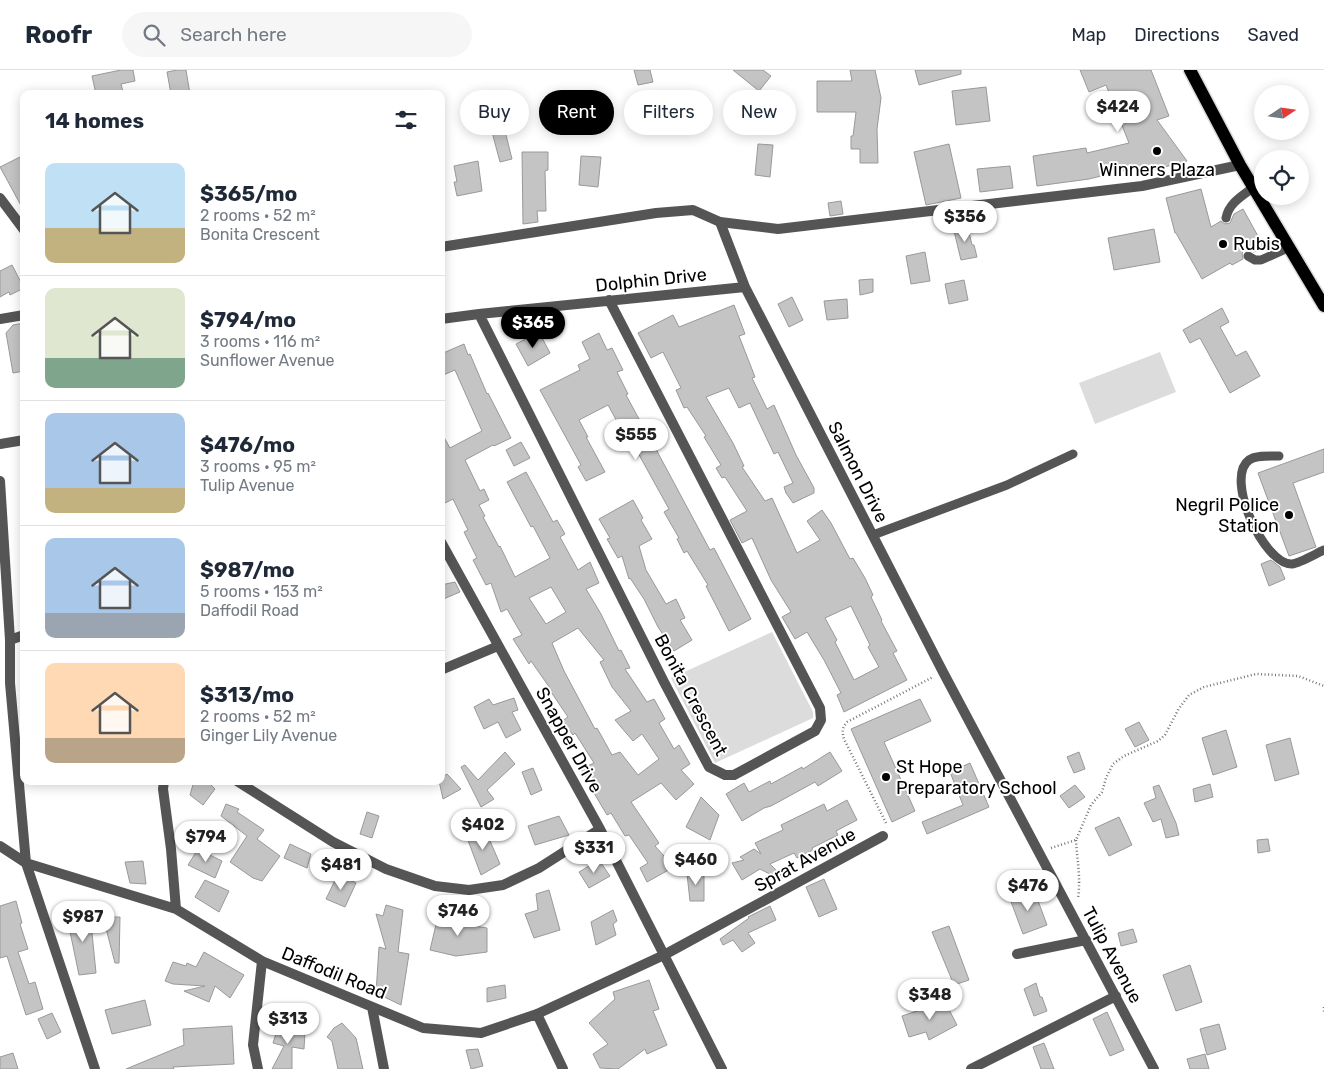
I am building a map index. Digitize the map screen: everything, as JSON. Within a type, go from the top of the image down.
[{"type":"main road","points":[[1190,70],[1240,165],[1254,187]]},
{"type":"main road","points":[[1265,205],[1324,306]]},
{"type":"street","points":[[445,246],[656,213],[692,210],[720,222],[778,229],[1142,186],[1240,165]]},
{"type":"street","points":[[0,198],[20,225]]},
{"type":"street","name":"Salmon Drive","points":[[720,222],[745,287],[943,672]]},
{"type":"street","name":"Dolphin Drive","points":[[445,319],[479,314],[745,287]]},
{"type":"street","name":"Bonita Crescent","points":[[479,314],[664,682],[709,767],[725,775],[734,775],[816,731],[821,720],[820,708],[609,300]]},
{"type":"street","points":[[0,319],[20,316]]},
{"type":"street","points":[[0,444],[20,441]]},
{"type":"street","points":[[0,481],[10,640],[10,683],[26,863],[94,1069]]},
{"type":"street","name":"Snapper Drive","points":[[445,549],[600,829],[722,1069]]},
{"type":"street","points":[[10,640],[20,636]]},
{"type":"street","points":[[445,668],[498,646]]},
{"type":"street","name":"Tulip Avenue","points":[[943,672],[1154,1069]]},
{"type":"street","points":[[164,785],[176,909]]},
{"type":"street","points":[[243,785],[334,842],[386,869],[436,886],[469,890],[503,885],[540,868],[600,829]]},
{"type":"street","name":"Sprat Avenue","points":[[664,955],[882,836]]},
{"type":"street","name":"Daffodil Road","points":[[0,846],[26,863],[176,909],[262,961],[423,1028],[481,1033],[537,1014],[664,955]]},
{"type":"street","points":[[1018,954],[1086,940]]},
{"type":"street","points":[[258,1069],[253,1045],[262,961]]},
{"type":"street","points":[[972,1069],[1116,996]]},
{"type":"street","points":[[372,1007],[384,1069]]},
{"type":"street","points":[[537,1014],[563,1069]]},
{"type":"lane","points":[[1226,218],[1227,210],[1232,204],[1254,187]]},
{"type":"lane","points":[[1248,256],[1255,260],[1261,260],[1290,247]]},
{"type":"lane","points":[[873,535],[1007,485],[1072,454]]},
{"type":"lane","points":[[1279,456],[1257,457],[1249,460],[1241,471],[1240,485],[1260,538],[1283,561],[1292,564],[1324,550]]},
{"type":"path","points":[[882,836],[888,831],[888,826],[844,739],[844,726],[847,722],[943,672]]},
{"type":"path","points":[[1074,919],[1079,892],[1080,870],[1076,840],[1091,805],[1102,792],[1113,764],[1124,756],[1158,741],[1165,735],[1178,710],[1189,695],[1204,687],[1256,674],[1298,676],[1324,686]]},
{"type":"path","points":[[1039,852],[1076,840]]},
{"type":"path","points":[[1324,1007],[1324,1012]]},
{"type":"shaded area","points":[[1160,352],[1176,392],[1095,424],[1079,383]]},
{"type":"shaded area","points":[[772,632],[813,712],[813,718],[715,763],[671,678]]},
{"type":"building","points":[[121,70],[133,70],[135,81],[121,84],[122,90],[95,90],[92,76]]},
{"type":"building","points":[[186,70],[189,90],[170,90],[167,72]]},
{"type":"building","points":[[634,70],[650,70],[653,82],[638,85]]},
{"type":"building","points":[[733,70],[763,70],[771,76],[758,90]]},
{"type":"building","points":[[850,70],[875,70],[881,98],[877,129],[878,163],[860,163],[860,149],[851,149],[851,136],[853,136],[856,112],[817,112],[817,81],[852,81]]},
{"type":"building","points":[[915,70],[961,70],[961,74],[919,85]]},
{"type":"building","points":[[1080,70],[1151,70],[1169,116],[1157,120],[1187,161],[1139,174],[1138,167],[1089,179],[1037,186],[1033,156],[1086,148],[1087,153],[1129,143],[1106,85],[1089,92]]},
{"type":"building","points":[[986,87],[990,121],[956,125],[952,91]]},
{"type":"building","points":[[493,135],[506,135],[512,159],[500,162]]},
{"type":"building","points":[[758,144],[773,145],[770,177],[755,175]]},
{"type":"building","points":[[949,144],[961,198],[926,205],[914,152]]},
{"type":"building","points":[[522,152],[548,152],[548,170],[545,171],[546,211],[537,211],[538,222],[523,224]]},
{"type":"building","points":[[581,156],[601,157],[598,187],[579,185]]},
{"type":"building","points":[[20,157],[20,204],[0,167]]},
{"type":"building","points":[[478,161],[482,191],[457,196],[454,182],[457,182],[454,166]]},
{"type":"building","points":[[1010,166],[1013,188],[980,192],[977,169]]},
{"type":"building","points":[[1201,189],[1211,227],[1221,221],[1225,224],[1230,223],[1234,214],[1243,209],[1264,247],[1254,252],[1245,250],[1242,253],[1243,259],[1232,265],[1230,263],[1202,279],[1175,233],[1166,198]]},
{"type":"building","points":[[841,201],[843,214],[830,216],[828,203]]},
{"type":"building","points":[[967,224],[977,257],[961,260],[953,227]]},
{"type":"building","points":[[1154,229],[1160,262],[1114,270],[1108,238]]},
{"type":"building","points":[[925,252],[930,281],[911,284],[906,256]]},
{"type":"building","points":[[12,265],[20,280],[20,290],[10,295],[9,292],[0,297],[0,271]]},
{"type":"building","points":[[873,279],[873,292],[860,295],[859,280]]},
{"type":"building","points":[[964,280],[968,300],[949,304],[945,284]]},
{"type":"building","points":[[792,297],[803,320],[789,327],[778,304]]},
{"type":"building","points":[[847,299],[848,318],[827,320],[824,301]]},
{"type":"building","points":[[734,305],[745,334],[739,336],[755,377],[752,378],[767,409],[774,405],[796,455],[814,488],[814,493],[793,503],[784,487],[793,483],[778,452],[774,454],[750,403],[739,408],[729,388],[706,397],[733,443],[744,466],[742,467],[765,501],[772,498],[797,553],[820,540],[807,521],[822,510],[850,559],[853,558],[865,578],[873,595],[871,597],[881,621],[897,651],[893,653],[907,680],[844,712],[837,695],[841,693],[807,632],[795,639],[782,617],[791,612],[771,580],[752,538],[742,543],[730,520],[747,511],[725,477],[722,478],[716,468],[721,465],[704,437],[706,436],[687,407],[684,408],[676,390],[681,388],[663,352],[651,358],[638,333],[673,315],[679,327]],"holes":[[[851,606],[870,645],[868,647],[879,667],[854,680],[835,642],[837,640],[825,618]]]},
{"type":"building","points":[[1222,308],[1229,322],[1220,327],[1236,356],[1246,351],[1260,376],[1230,393],[1200,338],[1190,343],[1183,330]]},
{"type":"building","points":[[20,324],[20,372],[13,373],[6,333],[13,325]]},
{"type":"building","points":[[539,332],[550,353],[528,366],[516,344]]},
{"type":"building","points":[[599,333],[607,350],[612,348],[623,370],[617,372],[628,394],[626,395],[645,430],[647,429],[710,550],[714,548],[751,619],[729,631],[706,586],[708,585],[687,551],[684,553],[677,539],[679,538],[664,512],[669,509],[638,453],[634,455],[621,426],[608,405],[579,420],[605,472],[586,481],[578,467],[581,465],[540,390],[580,370],[578,365],[590,359],[582,342]]},
{"type":"building","points":[[464,344],[487,394],[511,438],[465,460],[480,491],[484,489],[489,500],[479,505],[485,516],[483,517],[515,577],[550,558],[507,482],[526,472],[553,522],[557,520],[565,534],[560,537],[578,570],[590,562],[599,583],[586,589],[630,668],[625,669],[647,702],[654,699],[665,719],[659,723],[674,749],[679,745],[690,764],[681,770],[694,784],[676,800],[661,783],[631,802],[659,843],[655,846],[674,867],[647,882],[640,868],[648,863],[629,835],[625,836],[611,813],[607,815],[594,793],[581,769],[594,763],[575,733],[573,735],[562,721],[568,717],[552,691],[531,661],[529,664],[513,639],[522,635],[507,609],[501,612],[491,583],[486,585],[473,560],[477,558],[464,532],[468,530],[453,499],[445,503],[445,439],[450,448],[482,431],[455,370],[445,374],[445,352]],"holes":[[[551,587],[566,612],[546,624],[529,598]],[[578,628],[604,660],[600,662],[612,687],[631,711],[615,720],[633,741],[642,734],[659,759],[638,775],[620,752],[612,755],[597,728],[595,729],[564,671],[552,643]]]},
{"type":"building","points":[[521,442],[530,458],[514,466],[506,450]]},
{"type":"building","name":"Negril Police Station","points":[[1324,449],[1324,472],[1293,483],[1316,547],[1289,556],[1258,473]]},
{"type":"building","points":[[633,500],[643,518],[641,520],[652,539],[639,546],[646,570],[666,604],[676,599],[685,618],[680,620],[692,640],[674,651],[658,627],[644,599],[629,579],[622,556],[618,558],[607,539],[610,538],[599,519]]},
{"type":"building","points":[[1271,560],[1280,567],[1285,579],[1269,586],[1261,564]]},
{"type":"building","points":[[455,582],[460,592],[445,598],[445,584]]},
{"type":"building","points":[[514,698],[518,710],[512,712],[521,730],[506,738],[498,722],[484,729],[474,707],[489,699],[493,705]]},
{"type":"building","name":"St Hope Preparatory School","points":[[920,699],[931,721],[884,742],[915,811],[892,822],[851,729]]},
{"type":"building","points":[[1139,722],[1149,740],[1135,747],[1125,729]]},
{"type":"building","points":[[1226,730],[1237,767],[1213,775],[1202,738]]},
{"type":"building","points":[[1290,738],[1299,774],[1275,781],[1266,745]]},
{"type":"building","points":[[505,752],[515,764],[487,790],[494,799],[481,807],[461,767],[465,765],[478,780]]},
{"type":"building","points":[[830,752],[842,771],[818,786],[815,782],[742,821],[726,794],[744,783],[749,792],[770,781],[771,784],[802,767],[803,769]]},
{"type":"building","points":[[1079,752],[1085,769],[1074,773],[1067,757]]},
{"type":"building","points":[[970,763],[989,807],[927,834],[922,822],[963,805],[950,772]]},
{"type":"building","points":[[533,768],[542,790],[531,795],[522,772]]},
{"type":"building","points":[[447,774],[461,789],[443,799],[440,785],[445,785],[445,775]]},
{"type":"building","points":[[1210,784],[1213,797],[1195,802],[1193,789]]},
{"type":"building","points":[[193,785],[211,785],[215,789],[203,805],[190,795]]},
{"type":"building","points":[[1075,785],[1085,797],[1069,808],[1060,796]]},
{"type":"building","points":[[1159,785],[1176,823],[1179,835],[1166,838],[1161,819],[1153,822],[1144,803],[1156,798],[1153,787]]},
{"type":"building","points":[[701,797],[719,815],[710,840],[686,827]]},
{"type":"building","points":[[847,800],[857,820],[836,831],[838,835],[812,848],[813,850],[797,858],[794,853],[770,864],[783,877],[781,880],[760,869],[742,880],[732,863],[744,860],[740,857],[754,849],[761,854],[755,843],[783,830],[781,825],[824,804],[827,811]]},
{"type":"building","points":[[226,804],[239,809],[237,812],[264,830],[257,839],[280,856],[262,881],[253,878],[230,862],[247,836],[221,816]]},
{"type":"building","points":[[367,812],[379,816],[372,838],[360,834]]},
{"type":"building","points":[[559,816],[569,835],[535,845],[528,826]]},
{"type":"building","points":[[1119,817],[1132,845],[1109,856],[1095,828]]},
{"type":"building","points":[[484,827],[500,864],[481,875],[466,835]]},
{"type":"building","points":[[1268,839],[1270,851],[1258,853],[1257,840]]},
{"type":"building","points":[[290,844],[311,854],[307,868],[284,858]]},
{"type":"building","points":[[198,849],[222,861],[215,878],[188,865]]},
{"type":"building","points":[[599,860],[610,876],[589,888],[579,872]]},
{"type":"building","points":[[143,861],[146,884],[130,883],[125,862]]},
{"type":"building","points":[[704,870],[704,901],[690,901],[687,874]]},
{"type":"building","points":[[338,874],[356,883],[345,907],[326,899]]},
{"type":"building","points":[[824,879],[837,909],[819,917],[806,887]]},
{"type":"building","points":[[205,880],[229,891],[219,912],[195,897]]},
{"type":"building","points":[[549,890],[560,930],[534,938],[525,914],[538,910],[536,894]]},
{"type":"building","points":[[1034,890],[1047,925],[1023,934],[1010,899]]},
{"type":"building","points":[[16,901],[22,923],[20,924],[28,949],[18,952],[29,984],[35,982],[43,1009],[26,1015],[7,956],[0,958],[0,906]]},
{"type":"building","points":[[386,905],[403,910],[398,952],[409,954],[401,1005],[376,993],[379,947],[386,949],[376,914],[383,916]]},
{"type":"building","points":[[770,906],[776,920],[748,933],[755,943],[742,952],[733,940],[723,945],[720,939],[748,917]]},
{"type":"building","points":[[613,910],[617,921],[613,924],[616,935],[596,945],[591,922]]},
{"type":"building","points":[[439,912],[462,917],[461,924],[487,928],[487,952],[456,956],[430,950]]},
{"type":"building","points":[[90,913],[96,973],[79,975],[67,917]]},
{"type":"building","points":[[103,917],[120,917],[119,963],[115,963]]},
{"type":"building","points":[[949,926],[969,980],[954,985],[932,932]]},
{"type":"building","points":[[1133,929],[1137,942],[1121,946],[1118,933]]},
{"type":"building","points":[[204,952],[244,975],[230,998],[215,986],[209,1002],[184,991],[205,986],[173,984],[165,981],[173,962],[186,966],[187,963],[196,967]]},
{"type":"building","points":[[1190,965],[1202,1002],[1176,1011],[1163,975]]},
{"type":"building","points":[[649,980],[659,1009],[653,1011],[667,1045],[647,1054],[645,1049],[618,1069],[600,1068],[593,1054],[608,1044],[589,1023],[615,999],[613,992]]},
{"type":"building","points":[[1036,983],[1047,1011],[1034,1016],[1024,989]]},
{"type":"building","points":[[505,985],[506,998],[487,1002],[487,988]]},
{"type":"building","points":[[145,1000],[151,1025],[112,1034],[105,1010]]},
{"type":"building","points":[[944,1000],[957,1025],[929,1040],[926,1032],[909,1037],[902,1016],[923,1009],[924,1011]]},
{"type":"building","points":[[1107,1012],[1124,1050],[1110,1056],[1093,1019]]},
{"type":"building","points":[[52,1013],[61,1032],[47,1039],[38,1019]]},
{"type":"building","points":[[342,1023],[356,1038],[363,1069],[338,1069],[332,1041],[327,1037],[334,1028]]},
{"type":"building","points":[[279,1024],[305,1032],[304,1049],[292,1047],[292,1069],[272,1069],[284,1046],[273,1043]]},
{"type":"building","points":[[1219,1024],[1226,1049],[1207,1055],[1200,1029]]},
{"type":"building","points":[[232,1026],[234,1064],[173,1067],[174,1069],[126,1069],[184,1045],[183,1029]]},
{"type":"building","points":[[1044,1043],[1054,1069],[1041,1069],[1033,1047]]},
{"type":"building","points":[[478,1049],[483,1066],[471,1069],[466,1050]]},
{"type":"building","points":[[13,1053],[18,1069],[0,1069],[0,1057]]},
{"type":"building","points":[[1205,1054],[1209,1069],[1190,1069],[1187,1059]]},
{"type":"place","name":"Winners Plaza","points":[[1157,151]]},
{"type":"place","name":"Rubis","points":[[1223,244]]},
{"type":"place","name":"Negril Police Station","points":[[1289,515]]},
{"type":"place","name":"St Hope Preparatory School","points":[[886,777]]}]
